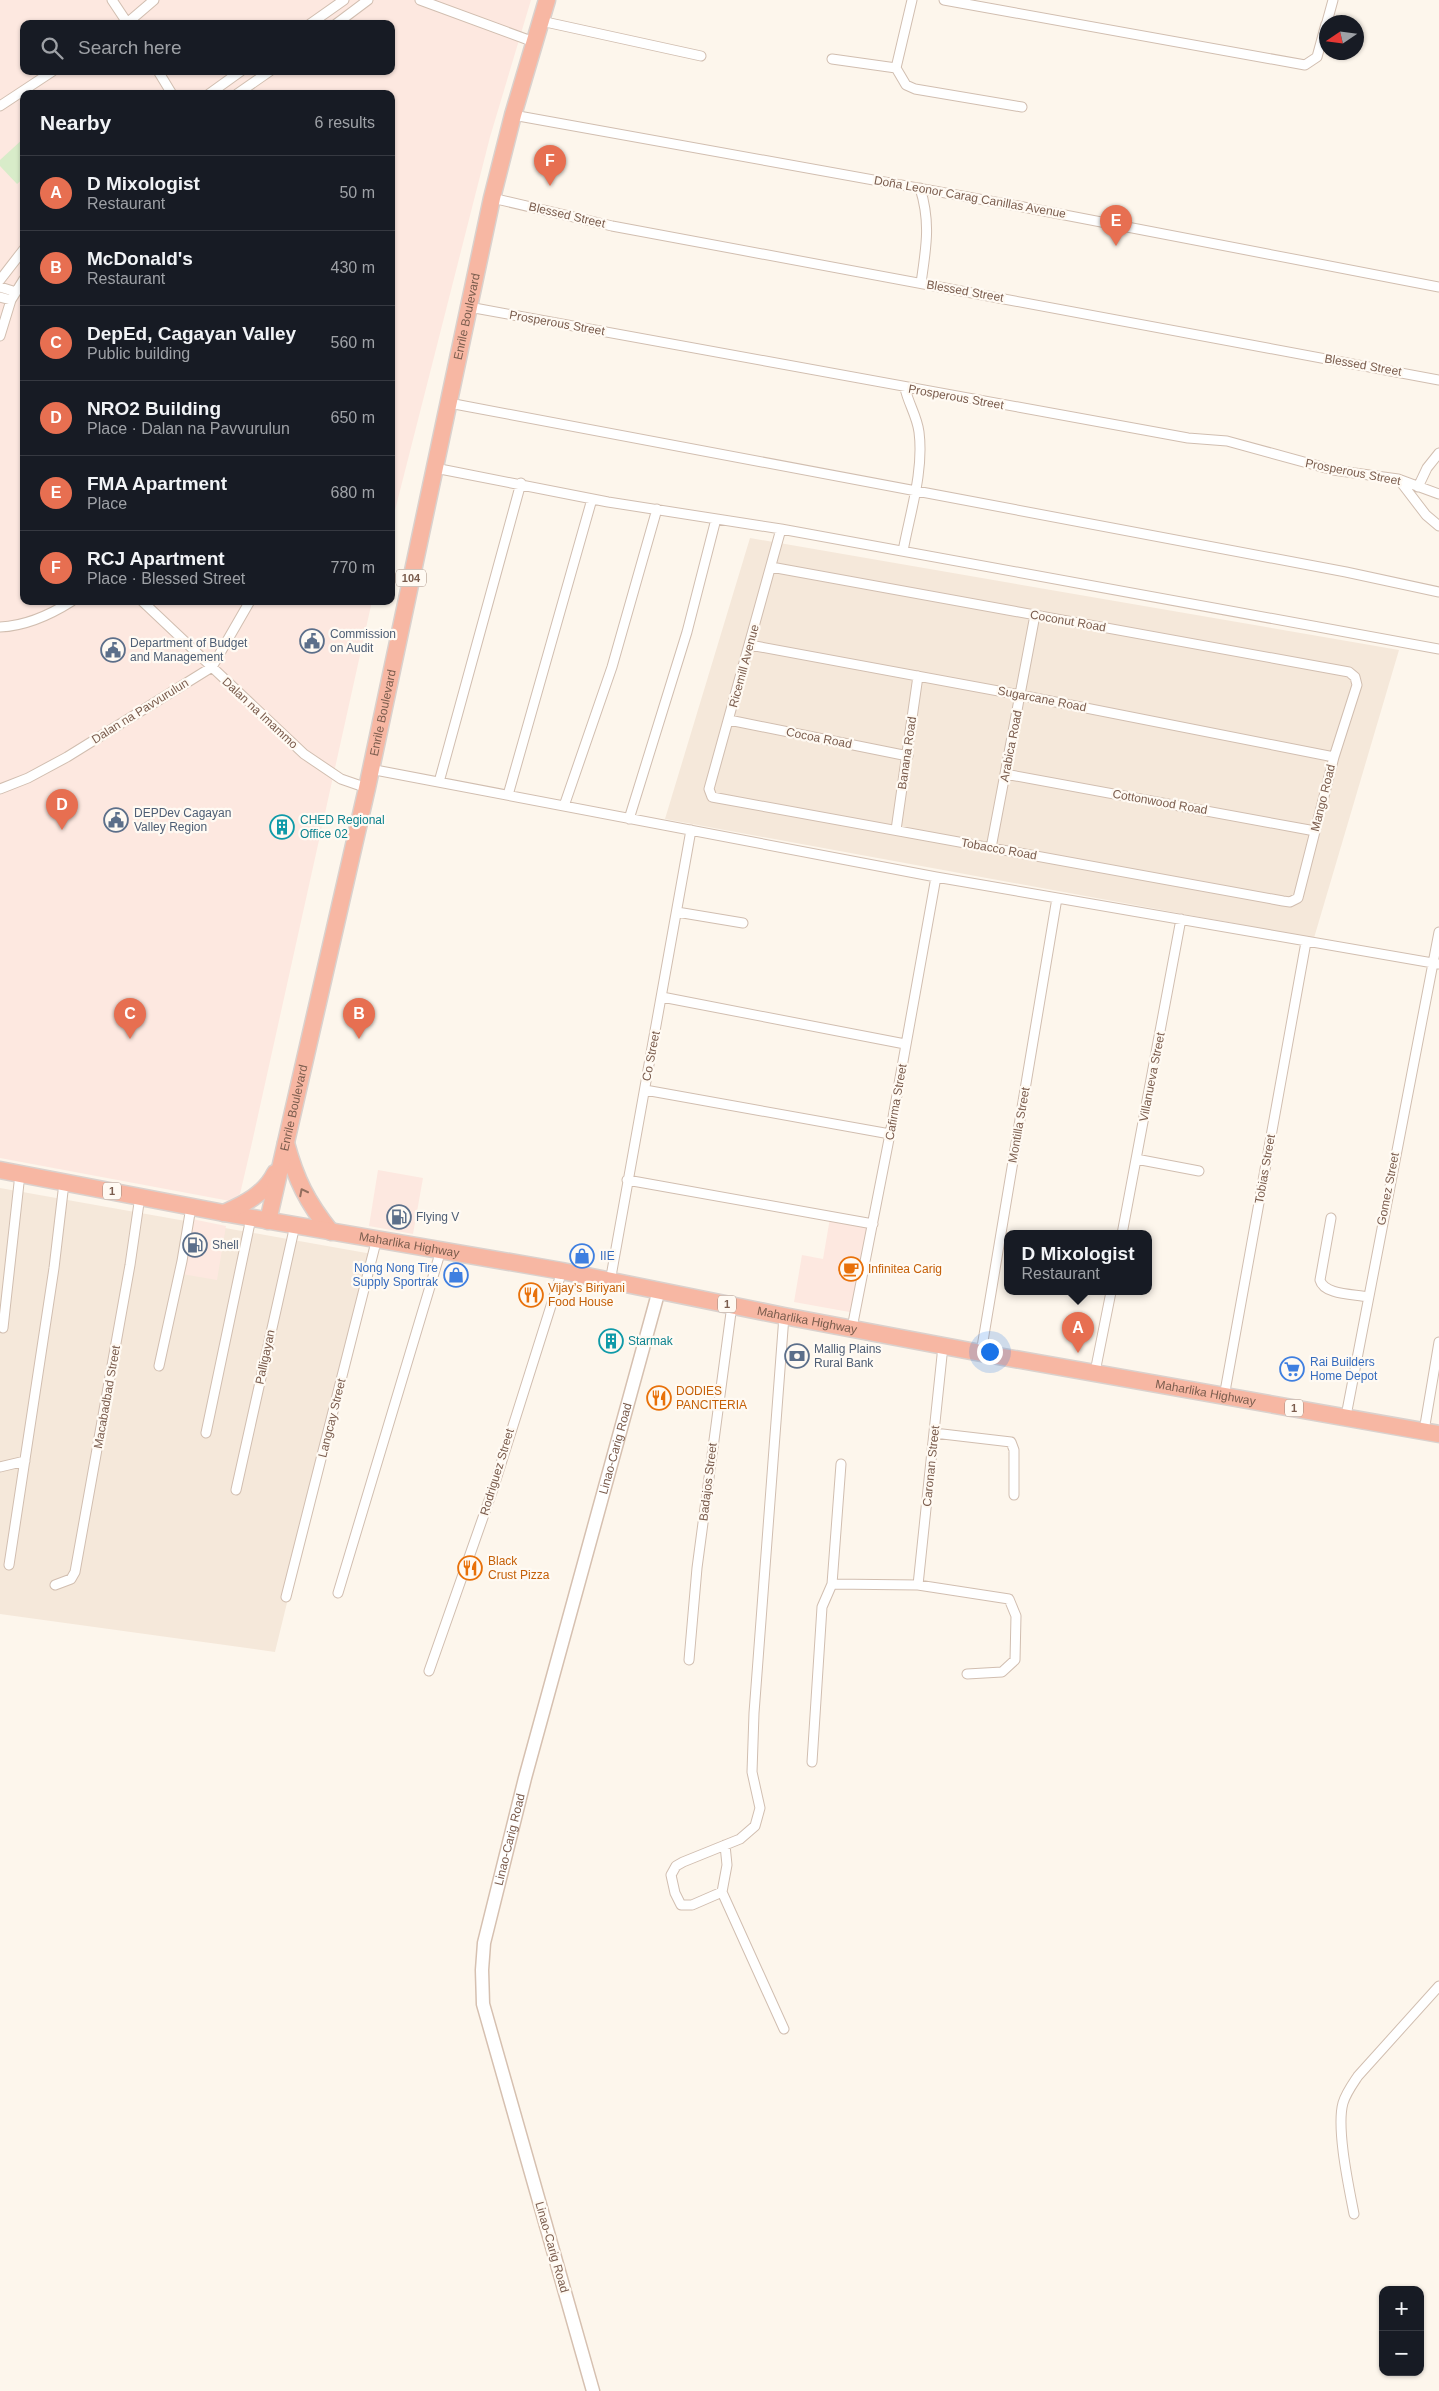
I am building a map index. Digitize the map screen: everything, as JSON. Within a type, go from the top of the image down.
[{"type":"highway","name":"Enrile Boulevard","points":[[268,1221],[367,788],[492,198],[513,115],[548,0]]},
{"type":"highway","points":[[286,1140],[294,1172],[306,1198],[331,1232]]},
{"type":"highway","points":[[224,1214],[243,1204],[265,1188],[282,1157]]},
{"type":"highway","name":"Maharlika Highway","points":[[0,1170],[224,1214],[377,1238],[562,1271],[610,1282],[981,1353],[1430,1432]]},
{"type":"main road","name":"Linao-Carig Road","points":[[593,2391],[491,2031],[484,2004],[482,1970],[484,1943],[525,1778],[659,1290]]},
{"type":"street","points":[[112,0],[125,20]]},
{"type":"street","points":[[131,20],[154,0]]},
{"type":"street","points":[[316,20],[344,0]]},
{"type":"street","points":[[341,20],[368,0]]},
{"type":"street","points":[[420,0],[534,42]]},
{"type":"street","points":[[912,0],[896,68],[906,85],[915,89],[1022,107]]},
{"type":"street","points":[[944,0],[1305,65],[1317,57],[1319,50]]},
{"type":"street","points":[[1329,15],[1333,0]]},
{"type":"street","points":[[541,21],[701,56]]},
{"type":"street","points":[[832,58],[896,68]]},
{"type":"street","points":[[23,90],[47,75]]},
{"type":"street","points":[[160,75],[170,90]]},
{"type":"street","points":[[215,90],[236,75]]},
{"type":"street","points":[[244,90],[264,75]]},
{"type":"street","points":[[1,104],[20,92]]},
{"type":"street","name":"Doña Leonor Carag Canillas Avenue","points":[[513,115],[920,188],[1439,287]]},
{"type":"street","points":[[920,188],[927,210],[921,283]]},
{"type":"street","name":"Blessed Street","points":[[492,198],[612,226],[1439,380]]},
{"type":"street","points":[[0,280],[20,254]]},
{"type":"street","points":[[0,269],[10,265]]},
{"type":"street","points":[[0,336],[13,296],[20,285]]},
{"type":"street","points":[[0,287],[13,296]]},
{"type":"street","points":[[0,297],[13,296]]},
{"type":"street","name":"Prosperous Street","points":[[469,308],[1188,438],[1227,441],[1333,470],[1398,479],[1439,494]]},
{"type":"street","points":[[903,552],[915,491],[920,450],[919,431],[905,388]]},
{"type":"street","points":[[449,403],[1346,572],[1439,592]]},
{"type":"street","points":[[1418,487],[1427,468],[1439,454]]},
{"type":"street","points":[[435,468],[592,498],[781,529],[1439,649]]},
{"type":"street","points":[[1398,479],[1426,515],[1439,526]]},
{"type":"street","points":[[438,782],[521,483]]},
{"type":"street","points":[[508,795],[592,498]]},
{"type":"street","points":[[564,806],[612,667],[657,509]]},
{"type":"street","points":[[629,818],[687,632],[716,519]]},
{"type":"street","name":"Ricemill Avenue","points":[[715,799],[710,796],[709,789],[781,529]]},
{"type":"street","name":"Coconut Road","points":[[771,567],[1340,669],[1353,674],[1357,685]]},
{"type":"street","points":[[0,627],[29,622],[52,613],[65,605]]},
{"type":"street","name":"Dalan na Imammo","points":[[146,605],[304,754],[341,779],[367,788]]},
{"type":"street","name":"Dalan na Pavvurulun","points":[[0,789],[28,778],[67,757],[212,667],[248,605]]},
{"type":"street","name":"Arabica Road","points":[[991,848],[1035,615]]},
{"type":"street","name":"Sugarcane Road","points":[[750,645],[1020,695],[1334,757]]},
{"type":"street","name":"Banana Road","points":[[896,830],[918,676]]},
{"type":"street","name":"Mango Road","points":[[1283,902],[1293,901],[1298,898],[1334,757],[1357,685]]},
{"type":"street","name":"Cocoa Road","points":[[729,720],[908,756]]},
{"type":"street","points":[[370,769],[936,877],[1435,963]]},
{"type":"street","name":"Cottonwood Road","points":[[1005,774],[1315,831]]},
{"type":"street","name":"Tobacco Road","points":[[715,799],[896,830],[1283,902]]},
{"type":"street","name":"Co Street","points":[[610,1282],[691,830]]},
{"type":"street","name":"Cafirma Street","points":[[852,1328],[890,1134],[936,877]]},
{"type":"street","name":"Montilla Street","points":[[981,1353],[1057,898]]},
{"type":"street","points":[[677,912],[743,923]]},
{"type":"street","name":"Villanueva Street","points":[[1123,1230],[1181,919]]},
{"type":"street","name":"Gomez Street","points":[[1346,1416],[1435,963],[1439,932]]},
{"type":"street","name":"Tobias Street","points":[[1224,1397],[1306,942]]},
{"type":"street","points":[[662,997],[905,1044]]},
{"type":"street","points":[[645,1090],[890,1134]]},
{"type":"street","points":[[1136,1159],[1198,1170]]},
{"type":"street","points":[[4,1328],[20,1174]]},
{"type":"street","points":[[627,1180],[873,1224]]},
{"type":"street","points":[[10,1565],[54,1268],[64,1183]]},
{"type":"street","name":"Macabadbad Street","points":[[55,1584],[72,1579],[75,1572],[129,1274],[140,1196]]},
{"type":"street","points":[[158,1366],[182,1261],[191,1207]]},
{"type":"street","points":[[206,1433],[251,1218]]},
{"type":"street","points":[[1331,1218],[1320,1280],[1329,1290],[1368,1297]]},
{"type":"street","name":"Palligayan","points":[[236,1490],[295,1225]]},
{"type":"street","name":"Langcay Street","points":[[286,1597],[377,1238]]},
{"type":"street","points":[[338,1593],[441,1250]]},
{"type":"street","name":"Rodriguez Street","points":[[429,1671],[493,1489],[562,1271]]},
{"type":"street","points":[[1095,1372],[1110,1295]]},
{"type":"street","name":"Badajos Street","points":[[689,1660],[697,1568],[732,1304]]},
{"type":"street","points":[[722,1892],[692,1905],[681,1905],[675,1894],[670,1875],[676,1866],[683,1862],[725,1845],[750,1832],[755,1826],[760,1812],[752,1772],[754,1730],[784,1316]]},
{"type":"street","points":[[1430,1432],[1439,1342]]},
{"type":"street","name":"Caronan Street","points":[[918,1586],[944,1346]]},
{"type":"street","points":[[934,1434],[1011,1442],[1014,1450],[1014,1495]]},
{"type":"street","points":[[0,1467],[25,1461]]},
{"type":"street","points":[[812,1762],[822,1607],[832,1584],[840,1464]]},
{"type":"street","points":[[832,1584],[918,1586],[1003,1597],[1012,1603],[1016,1616],[1015,1660],[1002,1672],[967,1674]]},
{"type":"street","points":[[725,1845],[727,1865],[722,1892],[784,2029]]},
{"type":"street","points":[[1354,2214],[1347,2176],[1342,2105],[1348,2090],[1358,2076],[1439,1986]]},
{"type":"shaded area","points":[[0,0],[531,0],[490,137],[395,510],[395,90],[20,90],[20,605],[371,605],[240,1194],[230,1201],[0,1158]]},
{"type":"shaded area","points":[[750,538],[1399,650],[1314,938],[665,819]]},
{"type":"shaded area","points":[[378,1170],[423,1178],[413,1234],[369,1226]]},
{"type":"shaded area","points":[[0,1188],[372,1254],[275,1652],[0,1614]]},
{"type":"shaded area","points":[[830,1218],[871,1225],[855,1313],[794,1302],[802,1255],[823,1259]]},
{"type":"shaded area","points":[[192,1219],[226,1226],[217,1280],[182,1274]]},
{"type":"green space","points":[[20,142],[20,181],[17,184],[0,166],[0,160]]},
{"type":"place","name":"RCJ Apartment","points":[[550,186]]},
{"type":"place","name":"FMA Apartment","points":[[1116,246]]},
{"type":"place","name":"Commission on Audit","points":[[312,641]]},
{"type":"place","name":"Department of Budget and Management","points":[[113,650]]},
{"type":"place","name":"DEPDev Cagayan Valley Region","points":[[116,820]]},
{"type":"place","name":"CHED Regional Office 02","points":[[282,827]]},
{"type":"place","name":"NRO2 Building","points":[[62,830]]},
{"type":"place","name":"DepEd, Cagayan Valley","points":[[130,1039]]},
{"type":"place","name":"McDonald's","points":[[359,1039]]},
{"type":"place","name":"Flying V","points":[[399,1217]]},
{"type":"place","name":"Shell","points":[[195,1245]]},
{"type":"place","name":"IIE","points":[[582,1256]]},
{"type":"place","name":"Infinitea Carig","points":[[851,1269]]},
{"type":"place","name":"Nong Nong Tire Supply Sportrak","points":[[456,1275]]},
{"type":"place","name":"Vijay’s Biriyani Food House","points":[[531,1295]]},
{"type":"place","name":"Starmak","points":[[611,1341]]},
{"type":"place","name":"D Mixologist","points":[[1078,1353]]},
{"type":"place","name":"Mallig Plains Rural Bank","points":[[797,1356]]},
{"type":"place","name":"Rai Builders Home Depot","points":[[1292,1369]]},
{"type":"place","name":"DODIES PANCITERIA","points":[[659,1398]]},
{"type":"place","name":"Black Crust Pizza","points":[[470,1568]]}]
